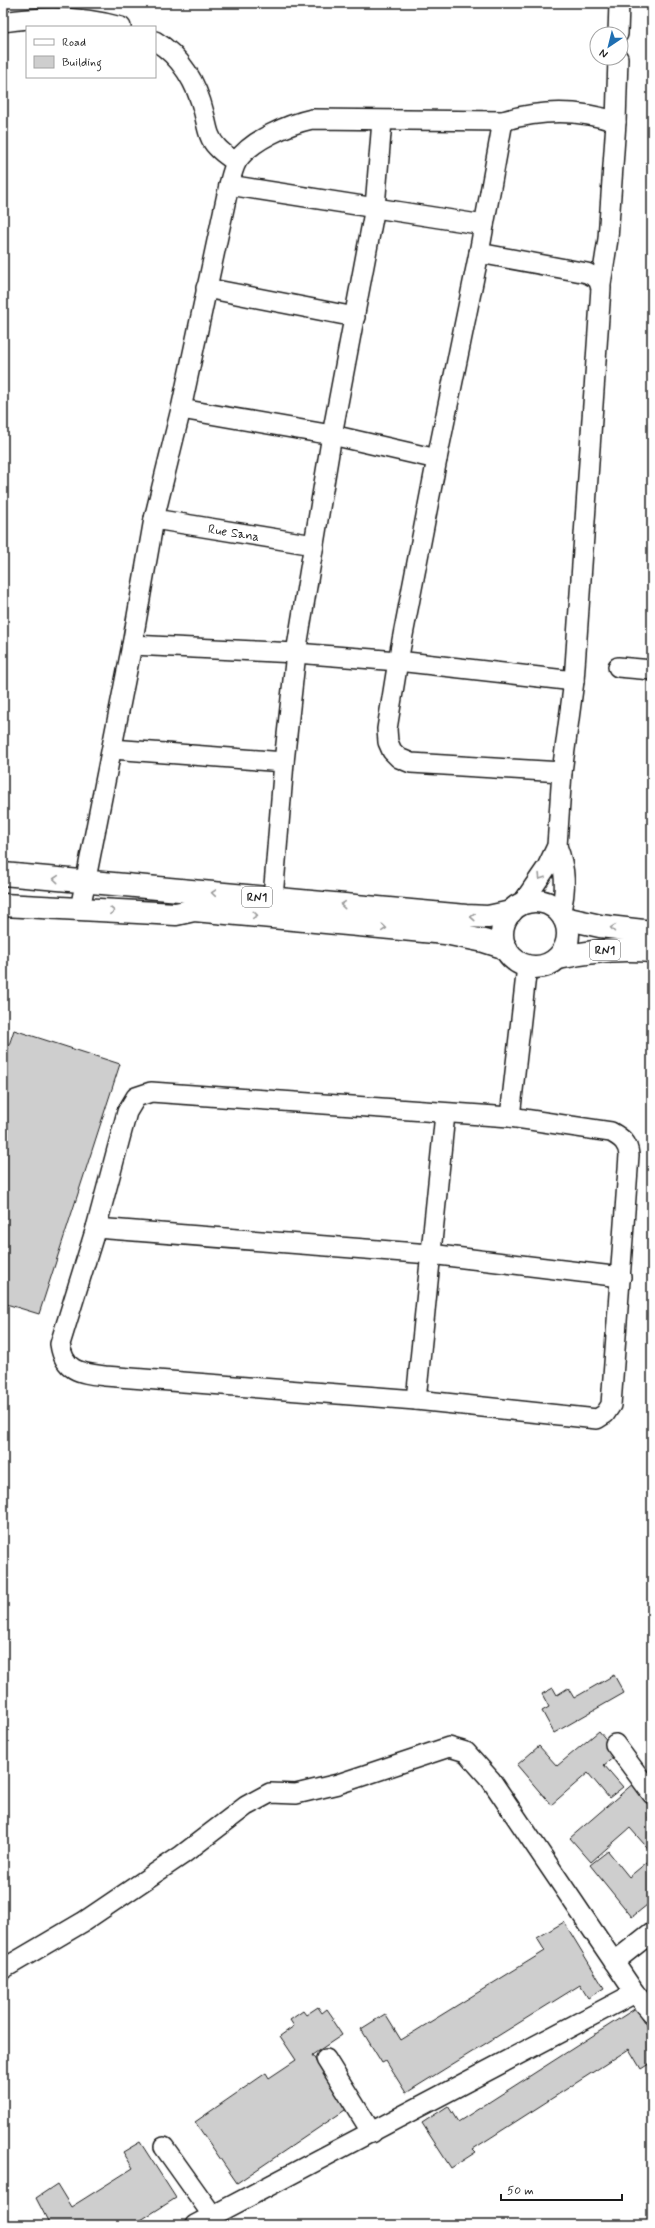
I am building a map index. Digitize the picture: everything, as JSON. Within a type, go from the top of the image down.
[{"type":"main road","name":"RN1","points":[[3,874],[477,917],[516,908],[528,902],[542,902],[549,904],[562,916],[600,926],[652,932]]},
{"type":"main road","name":"RN1","points":[[3,905],[176,914],[190,910],[202,910],[445,933],[484,940],[506,948],[514,960],[527,966],[544,966],[558,958],[603,950],[627,949],[652,951]]},
{"type":"main road","points":[[506,948],[503,933],[504,925],[516,908]]},
{"type":"main road","points":[[558,958],[568,939],[568,932],[562,916]]},
{"type":"street","points":[[618,26],[619,3]]},
{"type":"street","points":[[3,22],[61,18],[88,20],[116,26]]},
{"type":"street","points":[[156,42],[174,56],[187,72],[198,92],[211,137],[216,146],[236,162]]},
{"type":"street","points":[[516,908],[548,867],[557,846],[562,772],[574,681],[600,318],[601,284],[608,239],[616,122],[618,66]]},
{"type":"street","points":[[80,909],[84,881],[132,645],[154,519],[181,409],[206,288],[229,185],[236,162],[250,148],[286,126],[298,122],[332,118],[503,121],[529,113],[555,112],[599,116],[616,122]]},
{"type":"street","points":[[273,898],[284,762],[296,653],[332,435],[375,206],[382,120]]},
{"type":"street","points":[[503,121],[479,253],[398,661],[387,729],[388,742],[399,758],[411,763],[562,772]]},
{"type":"street","points":[[229,185],[375,206],[484,225]]},
{"type":"street","points":[[479,253],[587,273],[598,279],[601,284]]},
{"type":"street","points":[[206,288],[355,317]]},
{"type":"street","points":[[181,409],[332,435],[437,459]]},
{"type":"street","name":"Rue Sana","points":[[154,519],[314,545]]},
{"type":"street","points":[[132,645],[296,653],[398,661],[574,681]]},
{"type":"street","points":[[618,667],[652,670]]},
{"type":"street","points":[[112,749],[284,762]]},
{"type":"street","points":[[557,846],[564,868],[565,879],[562,916]]},
{"type":"street","points":[[510,1117],[527,966]]},
{"type":"street","points":[[150,1092],[446,1114],[510,1117],[611,1132],[625,1141],[630,1155],[611,1405],[602,1417],[591,1418],[416,1400],[105,1376],[76,1370],[62,1356],[60,1344],[96,1228],[127,1112],[136,1098],[150,1092]]},
{"type":"street","points":[[416,1400],[430,1254],[446,1114]]},
{"type":"street","points":[[96,1228],[430,1254],[621,1277]]},
{"type":"street","points":[[615,1744],[652,1794]]},
{"type":"street","points":[[3,1969],[83,1922],[182,1855],[246,1806],[270,1793],[296,1794],[338,1784],[449,1747],[466,1752],[491,1780],[635,1993],[652,2013]]},
{"type":"street","points":[[614,1962],[652,1932]]},
{"type":"street","points":[[195,2225],[635,1993]]},
{"type":"street","points":[[326,2059],[372,2133]]},
{"type":"street","points":[[164,2147],[213,2216]]},
{"type":"building","points":[[14,1030],[120,1064],[39,1314],[3,1303],[3,1063]]},
{"type":"building","points":[[614,1675],[624,1693],[554,1733],[542,1711],[549,1707],[542,1694],[553,1688],[557,1695],[568,1688],[574,1698]]},
{"type":"building","points":[[599,1731],[618,1754],[604,1765],[623,1787],[609,1798],[588,1773],[551,1805],[517,1765],[539,1746],[557,1766]]},
{"type":"building","points":[[635,1782],[652,1802],[652,1815],[648,1818],[652,1822],[652,1853],[630,1828],[591,1862],[570,1838]]},
{"type":"building","points":[[608,1851],[629,1877],[652,1858],[652,1901],[632,1917],[590,1865]]},
{"type":"building","points":[[564,1922],[604,1988],[588,1998],[580,1985],[406,2093],[386,2061],[382,2063],[361,2029],[385,2014],[401,2040],[545,1951],[537,1938]]},
{"type":"building","points":[[318,2007],[322,2013],[327,2009],[342,2035],[312,2055],[348,2108],[237,2183],[195,2122],[266,2073],[269,2078],[296,2060],[280,2036],[294,2026],[290,2020],[303,2011],[306,2015]]},
{"type":"building","points":[[636,2008],[652,2033],[652,2062],[641,2069],[629,2049],[473,2149],[476,2152],[451,2168],[422,2123],[448,2106],[458,2122]]},
{"type":"building","points":[[140,2142],[176,2198],[133,2225],[50,2225],[36,2198],[57,2184],[71,2207],[133,2168],[123,2152]]}]
